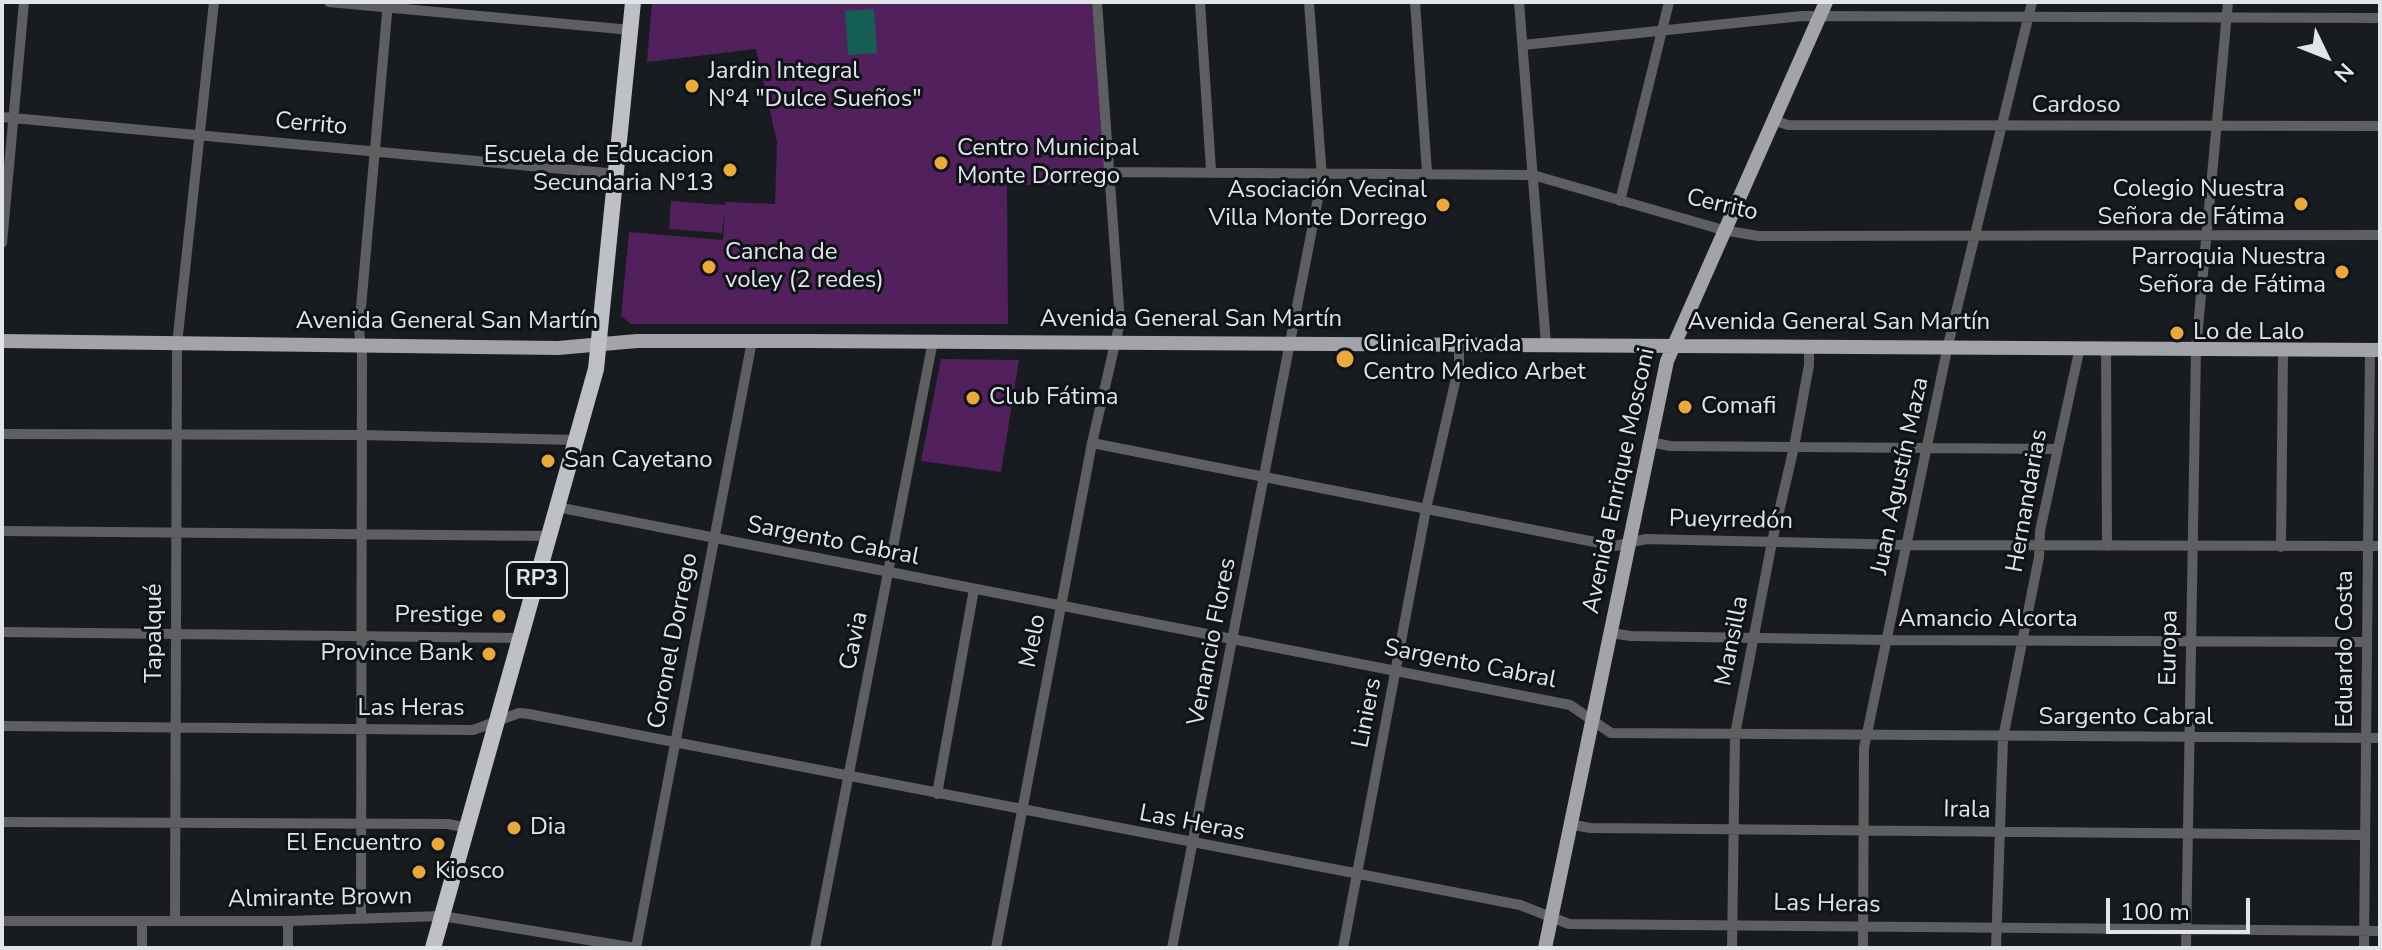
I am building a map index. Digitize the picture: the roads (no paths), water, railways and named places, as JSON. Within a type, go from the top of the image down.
[{"type":"highway","name":"RP3","points":[[433,948],[550,536],[601,343],[633,2]]},
{"type":"main road","name":"Avenida Enrique Mosconi","points":[[1545,948],[1672,345],[1826,2]]},
{"type":"main road","name":"Avenida General San Martín","points":[[2,341],[558,348],[601,343],[933,341],[2375,350]]},
{"type":"street","points":[[2,243],[24,2]]},
{"type":"street","name":"Tapalqué","points":[[175,921],[174,435],[177,344],[214,2]]},
{"type":"street","points":[[329,2],[388,5],[631,30]]},
{"type":"street","name":"Melo","points":[[998,948],[1092,443],[1120,322],[1097,2]]},
{"type":"street","points":[[1200,2],[1211,170]]},
{"type":"street","name":"Venancio Flores","points":[[1172,948],[1266,478],[1323,171],[1309,2]]},
{"type":"street","points":[[1415,2],[1427,172]]},
{"type":"street","points":[[1519,2],[1546,344]]},
{"type":"street","points":[[1620,201],[1669,2]]},
{"type":"street","name":"Juan Agustín Maza","points":[[1863,948],[1867,737],[1948,345],[2032,2]]},
{"type":"street","name":"Europa","points":[[2186,948],[2196,349],[2228,2]]},
{"type":"street","points":[[361,918],[362,435],[359,330],[388,5]]},
{"type":"street","points":[[1523,45],[1820,17],[2380,18]]},
{"type":"street","name":"Cerrito","points":[[2,117],[617,174]]},
{"type":"street","name":"Cardoso","points":[[1773,120],[1788,125],[2380,126]]},
{"type":"street","name":"Cerrito","points":[[1108,172],[1211,170],[1533,175],[1723,230],[1758,236],[2380,235]]},
{"type":"street","name":"Coronel Dorrego","points":[[636,948],[752,341]]},
{"type":"street","name":"Cavia","points":[[815,948],[933,341]]},
{"type":"street","name":"Liniers","points":[[1343,948],[1426,509],[1459,365],[1459,345]]},
{"type":"street","name":"Mansilla","points":[[1732,948],[1735,734],[1772,542],[1794,447],[1809,365],[1809,345]]},
{"type":"street","name":"Hernandarias","points":[[1996,948],[2003,738],[2057,449],[2080,347]]},
{"type":"street","points":[[2106,348],[2107,546]]},
{"type":"street","points":[[2281,547],[2283,349]]},
{"type":"street","name":"Eduardo Costa","points":[[2364,948],[2366,546],[2375,350]]},
{"type":"street","points":[[2,434],[362,435],[576,440]]},
{"type":"street","points":[[1650,442],[1670,446],[2057,449]]},
{"type":"street","name":"Pueyrredón","points":[[1092,443],[1615,546],[1646,539],[1908,545],[2380,546]]},
{"type":"street","name":"Sargento Cabral","points":[[557,507],[1570,705],[1611,733],[2003,738],[2380,738]]},
{"type":"street","points":[[2,531],[550,536]]},
{"type":"street","points":[[937,794],[974,589]]},
{"type":"street","points":[[2,632],[520,638]]},
{"type":"street","name":"Amancio Alcorta","points":[[1610,633],[1631,636],[1888,640],[2365,642]]},
{"type":"street","name":"Las Heras","points":[[2,726],[473,730],[519,713],[529,714],[1193,845],[1520,905],[1569,924],[1732,923],[2380,931]]},
{"type":"street","points":[[2,822],[448,824],[468,828]]},
{"type":"street","name":"Irala","points":[[1569,824],[1733,829],[2364,835]]},
{"type":"street","name":"Almirante Brown","points":[[2,921],[288,921],[442,916],[636,948]]},
{"type":"street","points":[[288,921],[288,948]]},
{"type":"street","points":[[142,922],[142,948]]},
{"type":"place","name":"Jardin Integral N°4 \"Dulce Sueños\"","points":[[692,86]]},
{"type":"place","name":"Centro Municipal Monte Dorrego","points":[[941,163]]},
{"type":"place","name":"Escuela de Educacion Secundaria N°13","points":[[730,170]]},
{"type":"place","name":"Colegio Nuestra Señora de Fátima","points":[[2301,204]]},
{"type":"place","name":"Asociación Vecinal Villa Monte Dorrego","points":[[1443,205]]},
{"type":"place","name":"Cancha de voley (2 redes)","points":[[709,267]]},
{"type":"place","name":"Parroquia Nuestra Señora de Fátima","points":[[2342,272]]},
{"type":"place","name":"Lo de Lalo","points":[[2177,333]]},
{"type":"place","name":"Clinica Privada Centro Medico Arbet","points":[[1345,359]]},
{"type":"place","name":"Club Fátima","points":[[973,398]]},
{"type":"place","name":"Comafi","points":[[1685,407]]},
{"type":"place","name":"San Cayetano","points":[[548,461]]},
{"type":"place","name":"Prestige","points":[[499,616]]},
{"type":"place","name":"Province Bank","points":[[489,654]]},
{"type":"place","name":"Dia","points":[[514,828]]},
{"type":"place","name":"El Encuentro","points":[[438,844]]},
{"type":"place","name":"Kiosco","points":[[419,872]]}]
